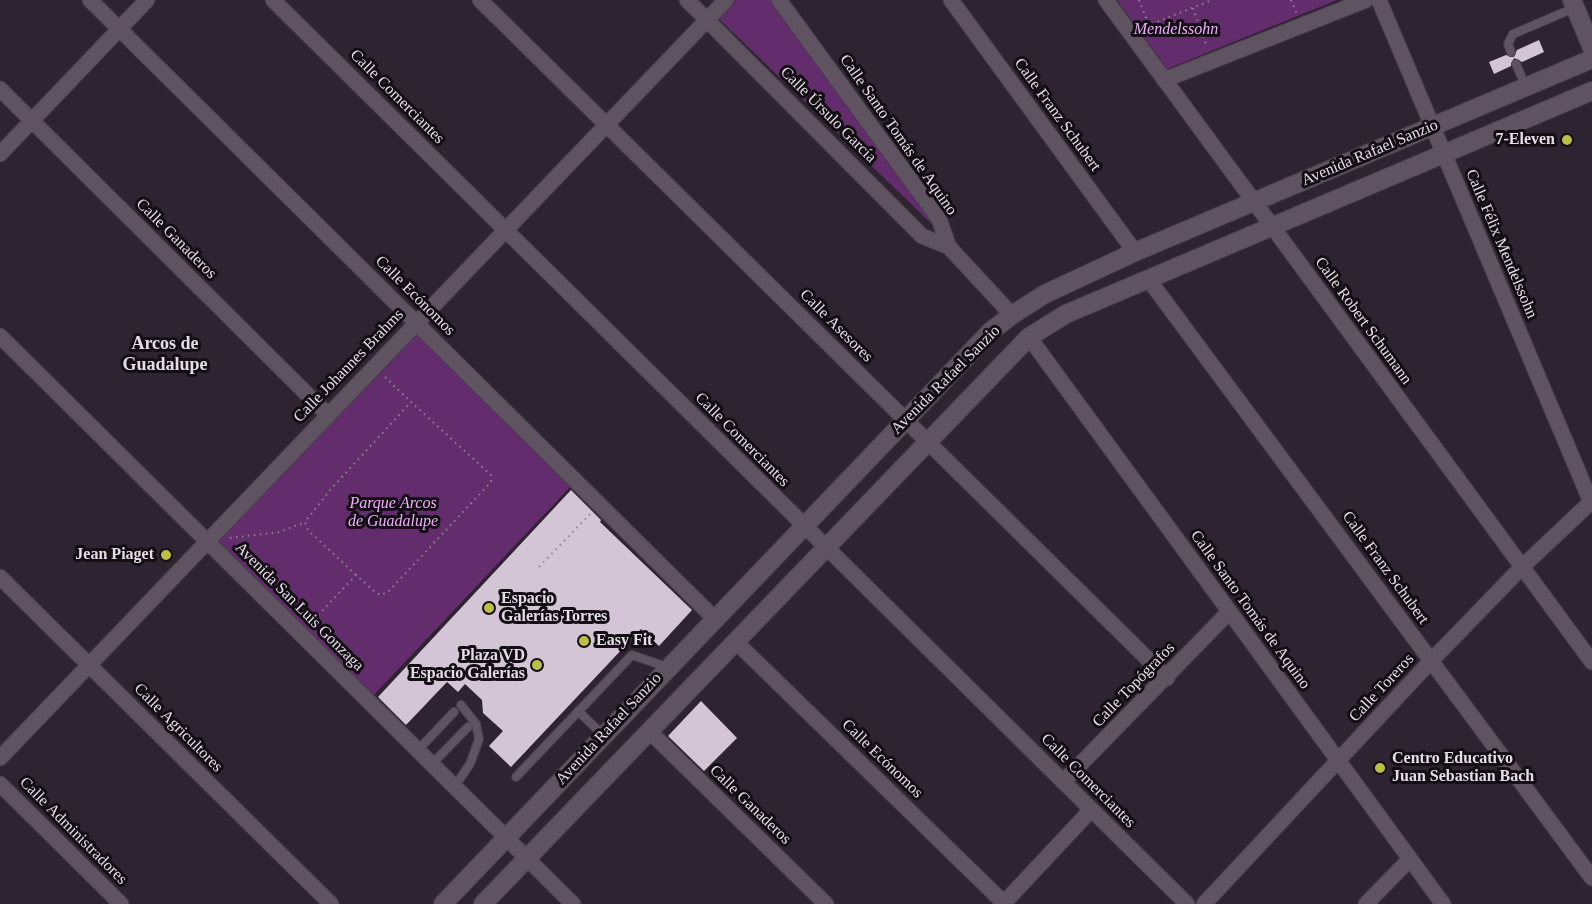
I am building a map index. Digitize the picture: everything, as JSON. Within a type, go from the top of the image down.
[{"type":"main road","points":[[1574,4],[1592,48]]},
{"type":"main road","name":"Avenida Rafael Sanzio","points":[[443,904],[714,618],[991,331],[1012,315],[1046,294],[1135,252],[1592,59]]},
{"type":"main road","name":"Avenida Rafael Sanzio","points":[[483,904],[1029,337],[1066,314],[1592,91]]},
{"type":"street","name":"Calle Ecónomos","points":[[90,0],[714,618]]},
{"type":"street","points":[[0,154],[147,0]]},
{"type":"street","name":"Calle Comerciantes","points":[[273,0],[1187,904]]},
{"type":"street","name":"Calle Asesores","points":[[480,0],[1167,678]]},
{"type":"street","name":"Calle Úrsulo García","points":[[687,0],[922,236],[949,247]]},
{"type":"street","name":"Calle Johannes Brahms","points":[[0,758],[726,0]]},
{"type":"street","name":"Calle Santo Tomás de Aquino","points":[[779,0],[939,219],[949,247],[1012,315]]},
{"type":"street","name":"Calle Franz Schubert","points":[[951,0],[1135,252]]},
{"type":"street","name":"Calle Robert Schumann","points":[[1106,0],[1592,662]]},
{"type":"street","points":[[1164,80],[1366,0]]},
{"type":"street","name":"Calle Félix Mendelssohn","points":[[1379,0],[1591,502]]},
{"type":"street","name":"Calle Ganaderos","points":[[0,89],[328,415]]},
{"type":"street","name":"Calle Franz Schubert","points":[[1149,280],[1592,878]]},
{"type":"street","name":"Avenida San Luis Gonzaga","points":[[0,336],[573,904]]},
{"type":"street","name":"Calle Santo Tomás de Aquino","points":[[1029,337],[1443,904]]},
{"type":"street","name":"Calle Toreros","points":[[1204,904],[1431,661],[1522,567],[1591,502]]},
{"type":"street","name":"Calle Agricultores","points":[[0,577],[331,904]]},
{"type":"street","name":"Calle Topógrafos","points":[[1063,782],[1230,612]]},
{"type":"street","name":"Calle Ecónomos","points":[[735,641],[1003,904]]},
{"type":"street","name":"Calle Ganaderos","points":[[649,731],[826,904]]},
{"type":"street","name":"Calle Administradores","points":[[0,784],[121,904]]},
{"type":"street","points":[[1003,904],[1091,810]]},
{"type":"street","points":[[1366,904],[1410,859]]},
{"type":"lane","points":[[1512,52],[1508,44],[1513,34],[1574,4]]},
{"type":"lane","points":[[1516,64],[1526,87]]},
{"type":"lane","points":[[516,777],[632,654],[667,668]]},
{"type":"lane","points":[[455,786],[470,764],[479,739],[476,724],[461,705]]},
{"type":"lane","points":[[578,711],[603,736]]},
{"type":"lane","points":[[418,750],[454,712]]},
{"type":"lane","points":[[432,764],[468,727]]},
{"type":"path","points":[[1139,0],[1149,25],[1212,0]]},
{"type":"path","points":[[1193,8],[1212,62]]},
{"type":"path","points":[[305,522],[308,530],[380,595],[388,592],[491,482],[491,475],[374,366]]},
{"type":"path","points":[[207,541],[280,532],[305,522],[331,489],[411,402]]},
{"type":"path","points":[[539,567],[599,505]]},
{"type":"path","points":[[301,633],[356,575]]},
{"type":"green space","points":[[735,0],[770,0],[934,226],[718,18]]},
{"type":"green space","name":"Mendelssohn","points":[[1117,0],[1337,0],[1167,69]]},
{"type":"green space","name":"Parque Arcos de Guadalupe","points":[[417,328],[572,485],[371,698],[215,542]]},
{"type":"building","points":[[1539,40],[1544,52],[1522,62],[1514,58],[1511,66],[1494,74],[1489,62],[1506,55],[1514,57],[1517,50]]},
{"type":"building","name":"Plaza VD Espacio Galerías","points":[[571,490],[601,520],[600,522],[692,610],[659,646],[641,629],[511,767],[489,746],[503,731],[483,713],[482,700],[465,684],[458,692],[447,682],[406,725],[378,697]]},
{"type":"building","points":[[701,701],[737,738],[704,771],[668,736]]},
{"type":"place","name":"7-Eleven","points":[[1567,140]]},
{"type":"place","name":"Jean Piaget","points":[[166,555]]},
{"type":"place","name":"Espacio Galerías Torres","points":[[489,608]]},
{"type":"place","name":"Easy Fit","points":[[584,641]]},
{"type":"place","name":"Plaza VD Espacio Galerías","points":[[537,665]]},
{"type":"place","name":"Centro Educativo Juan Sebastian Bach","points":[[1380,768]]},
{"type":"district","name":"Arcos de Guadalupe","points":[[165,354]]}]
